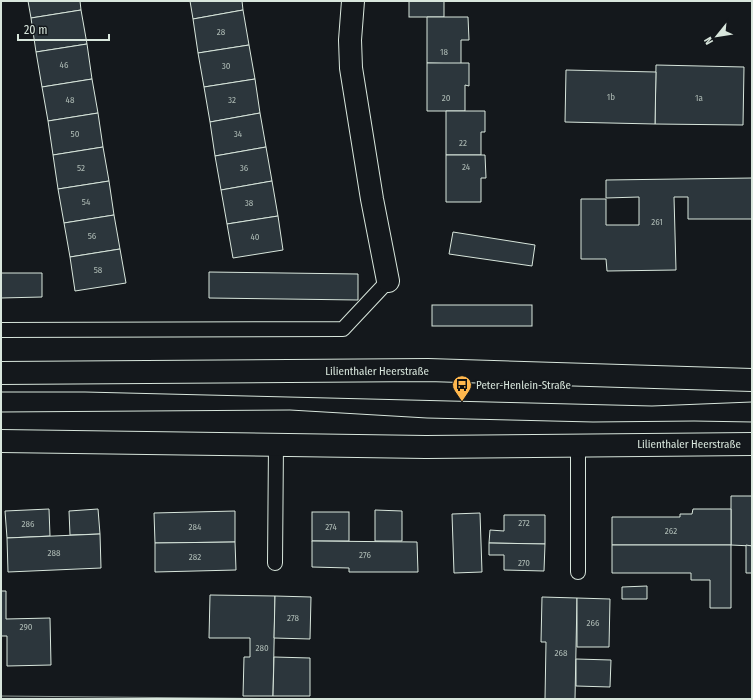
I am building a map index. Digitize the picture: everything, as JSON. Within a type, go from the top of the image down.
[{"type":"main road","points":[[353,1],[350,40],[351,68],[372,199],[388,281]]},
{"type":"main road","name":"Lilienthaler Heerstraße","points":[[1,373],[428,370],[752,380]]},
{"type":"main road","name":"Lilienthaler Heerstraße","points":[[1,441],[426,447],[752,444]]},
{"type":"lane","points":[[1,330],[343,328],[388,281]]},
{"type":"lane","points":[[274,562],[276,444]]},
{"type":"lane","points":[[578,445],[578,572]]},
{"type":"shaded area","points":[[1,696],[312,699],[1,699]]},
{"type":"building","points":[[28,1],[80,1],[81,10],[31,18]]},
{"type":"building","points":[[190,1],[242,1],[243,10],[193,19]]},
{"type":"building","points":[[409,1],[444,1],[444,17],[409,17]]},
{"type":"building","points":[[81,10],[87,44],[36,52],[31,18]]},
{"type":"building","points":[[243,10],[249,45],[198,53],[193,19]]},
{"type":"building","points":[[427,17],[468,17],[469,40],[461,40],[461,64],[427,63]]},
{"type":"building","points":[[87,44],[92,79],[42,87],[36,52]]},
{"type":"building","points":[[249,45],[255,79],[204,87],[198,53]]},
{"type":"building","points":[[427,63],[469,63],[469,86],[465,85],[465,111],[427,111]]},
{"type":"building","points":[[656,65],[744,67],[743,125],[655,124]]},
{"type":"building","points":[[566,70],[656,72],[655,124],[565,122]]},
{"type":"building","points":[[92,79],[98,113],[48,121],[42,87]]},
{"type":"building","points":[[255,79],[260,113],[210,122],[204,87]]},
{"type":"building","points":[[446,111],[485,111],[485,132],[481,132],[481,155],[446,155]]},
{"type":"building","points":[[98,113],[103,147],[53,155],[48,121]]},
{"type":"building","points":[[260,113],[266,147],[215,156],[210,122]]},
{"type":"building","points":[[103,147],[109,181],[58,189],[53,155]]},
{"type":"building","points":[[266,147],[272,181],[221,190],[215,156]]},
{"type":"building","points":[[446,155],[485,155],[486,178],[481,178],[481,202],[446,202]]},
{"type":"building","points":[[752,178],[752,219],[688,219],[688,197],[674,197],[676,270],[607,271],[606,259],[581,259],[581,199],[606,199],[606,225],[639,225],[639,197],[606,198],[606,180]]},
{"type":"building","points":[[109,181],[114,215],[64,223],[58,189]]},
{"type":"building","points":[[272,181],[278,216],[227,224],[221,190]]},
{"type":"building","points":[[114,215],[120,249],[70,257],[64,223]]},
{"type":"building","points":[[278,216],[283,250],[233,258],[227,224]]},
{"type":"building","points":[[453,232],[535,245],[532,266],[449,254]]},
{"type":"building","points":[[120,249],[126,283],[75,291],[70,257]]},
{"type":"building","points":[[209,272],[358,274],[358,300],[209,298]]},
{"type":"building","points":[[1,273],[42,273],[42,297],[1,298]]},
{"type":"building","points":[[432,305],[532,305],[532,326],[432,326]]},
{"type":"building","points":[[731,496],[752,496],[752,546],[731,545]]},
{"type":"building","points":[[49,509],[50,536],[7,538],[5,511]]},
{"type":"building","points":[[98,509],[100,534],[70,535],[69,511]]},
{"type":"building","points":[[693,509],[731,509],[731,545],[612,545],[612,517],[680,517],[680,514],[692,514]]},
{"type":"building","points":[[375,510],[402,511],[402,541],[375,541]]},
{"type":"building","points":[[235,511],[235,542],[155,543],[154,513]]},
{"type":"building","points":[[312,512],[349,512],[349,541],[312,541]]},
{"type":"building","points":[[480,513],[482,572],[454,573],[452,514]]},
{"type":"building","points":[[504,515],[545,515],[545,544],[489,543],[490,530],[504,531]]},
{"type":"building","points":[[100,534],[101,568],[8,572],[7,538]]},
{"type":"building","points":[[312,541],[417,542],[418,572],[349,572],[349,568],[312,567]]},
{"type":"building","points":[[235,542],[236,570],[155,572],[155,543]]},
{"type":"building","points":[[489,543],[545,544],[544,571],[504,570],[504,555],[489,555]]},
{"type":"building","points":[[612,545],[731,545],[731,608],[710,608],[710,580],[691,580],[691,573],[612,573]]},
{"type":"building","points":[[746,545],[752,546],[752,573],[746,573]]},
{"type":"building","points":[[647,586],[647,599],[622,599],[622,587]]},
{"type":"building","points":[[1,591],[6,591],[6,619],[50,618],[51,665],[7,666],[7,636],[1,636]]},
{"type":"building","points":[[210,595],[275,596],[273,696],[243,696],[244,657],[250,657],[250,638],[209,638]]},
{"type":"building","points":[[275,596],[311,597],[310,639],[274,638]]},
{"type":"building","points":[[542,597],[577,598],[575,699],[545,699],[546,642],[541,642]]},
{"type":"building","points":[[577,598],[610,599],[609,647],[577,647]]},
{"type":"building","points":[[274,657],[310,658],[310,696],[273,696]]},
{"type":"building","points":[[576,659],[611,660],[610,687],[576,686]]},
{"type":"tram line","points":[[1,392],[85,392],[652,406],[752,402]]},
{"type":"tram line","points":[[1,412],[290,410],[427,418],[593,422],[752,422]]},
{"type":"place","name":"Peter-Henlein-Straße","points":[[462,402]]}]
